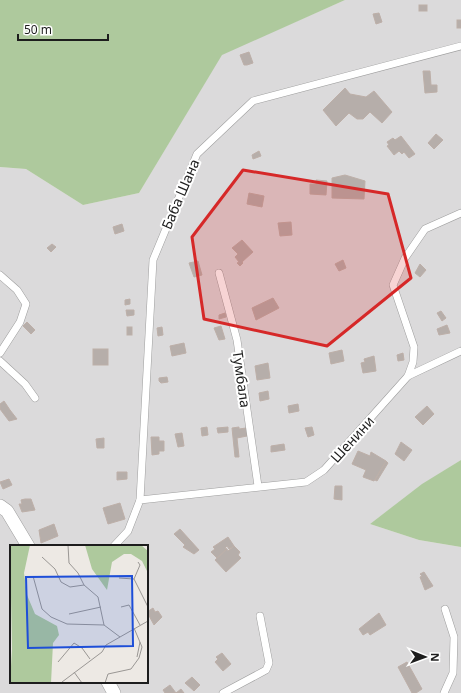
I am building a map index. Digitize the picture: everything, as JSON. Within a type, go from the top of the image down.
[{"type":"street","points":[[0,506],[7,511],[27,545]]},
{"type":"street","points":[[109,683],[114,693]]},
{"type":"lane","name":"Баба Шана","points":[[140,500],[153,260],[197,154],[253,101],[461,46]]},
{"type":"lane","name":"Шенини","points":[[140,500],[306,482],[315,478],[324,470],[408,376],[413,362],[414,347],[393,285],[405,258],[425,229],[461,213]]},
{"type":"lane","name":"Тумбала","points":[[219,273],[237,340],[258,486]]},
{"type":"lane","points":[[0,275],[18,290],[26,304],[20,322],[0,353]]},
{"type":"lane","points":[[408,376],[461,351]]},
{"type":"lane","points":[[0,361],[25,384],[35,398]]},
{"type":"lane","points":[[115,545],[128,531],[140,500]]},
{"type":"lane","points":[[444,693],[453,673],[454,644],[454,637],[445,609]]},
{"type":"lane","points":[[223,693],[266,670],[269,663],[260,616]]},
{"type":"highlighted area","points":[[243,170],[388,194],[411,278],[327,346],[204,319],[192,237]]},
{"type":"shaded area","points":[[345,0],[461,0],[461,460],[422,485],[370,524],[419,540],[461,547],[461,693],[0,693],[0,167],[26,169],[83,205],[139,193],[222,54]]},
{"type":"green space","points":[[0,0],[345,0],[222,55],[139,193],[83,205],[26,169],[0,167]]},
{"type":"green space","points":[[461,460],[461,547],[419,540],[370,524],[422,484]]},
{"type":"building","points":[[419,5],[427,5],[427,11],[419,11]]},
{"type":"building","points":[[379,13],[382,22],[376,24],[373,14]]},
{"type":"building","points":[[457,20],[461,20],[461,28],[457,28]]},
{"type":"building","points":[[249,52],[253,63],[244,65],[240,55]]},
{"type":"building","points":[[423,71],[430,71],[431,85],[437,85],[437,92],[425,93]]},
{"type":"building","points":[[345,88],[350,94],[366,97],[374,91],[392,112],[382,123],[370,112],[363,119],[357,119],[349,113],[336,126],[323,110]]},
{"type":"building","points":[[436,134],[443,140],[434,149],[428,143]]},
{"type":"building","points":[[401,136],[415,154],[409,158],[404,152],[402,154],[399,151],[394,155],[387,146],[389,145],[387,142],[393,138],[395,140]]},
{"type":"building","points":[[259,151],[261,156],[253,159],[252,155]]},
{"type":"building","points":[[345,175],[365,181],[364,199],[332,198],[332,178]]},
{"type":"building","points":[[316,180],[327,181],[326,195],[310,194],[310,184],[316,184]]},
{"type":"building","points":[[249,193],[264,196],[262,207],[247,204]]},
{"type":"building","points":[[291,222],[292,235],[280,236],[278,223]]},
{"type":"building","points":[[122,224],[124,231],[115,234],[113,227]]},
{"type":"building","points":[[242,240],[253,252],[242,262],[243,263],[240,266],[235,257],[238,254],[232,248]]},
{"type":"building","points":[[52,244],[56,247],[51,252],[47,248]]},
{"type":"building","points":[[343,260],[346,268],[339,271],[335,264]]},
{"type":"building","points":[[198,261],[202,275],[194,277],[189,263]]},
{"type":"building","points":[[420,264],[426,270],[420,277],[415,273]]},
{"type":"building","points":[[273,298],[279,308],[256,320],[252,308]]},
{"type":"building","points":[[130,299],[130,304],[125,305],[125,300]]},
{"type":"building","points":[[126,310],[134,310],[134,315],[127,316]]},
{"type":"building","points":[[441,311],[446,318],[442,321],[437,313]]},
{"type":"building","points":[[225,313],[226,317],[219,319],[219,315]]},
{"type":"building","points":[[27,322],[35,330],[31,334],[23,326]]},
{"type":"building","points":[[447,325],[450,333],[439,335],[437,329]]},
{"type":"building","points":[[221,326],[225,339],[219,340],[214,328]]},
{"type":"building","points":[[127,327],[132,327],[132,335],[127,335]]},
{"type":"building","points":[[162,327],[163,335],[158,336],[157,328]]},
{"type":"building","points":[[184,343],[186,353],[172,356],[170,346]]},
{"type":"building","points":[[93,349],[108,349],[108,365],[93,365]]},
{"type":"building","points":[[342,350],[344,361],[331,364],[329,353]]},
{"type":"building","points":[[403,353],[404,360],[398,361],[397,355]]},
{"type":"building","points":[[374,356],[376,371],[363,373],[361,363],[365,362],[364,359]]},
{"type":"building","points":[[268,363],[270,378],[257,380],[255,366]]},
{"type":"building","points":[[167,377],[168,382],[161,383],[159,381],[159,378]]},
{"type":"building","points":[[268,391],[269,399],[260,401],[259,393]]},
{"type":"building","points":[[4,401],[17,419],[9,421],[0,409],[0,404]]},
{"type":"building","points":[[298,404],[299,411],[289,413],[288,406]]},
{"type":"building","points":[[427,406],[434,414],[423,425],[415,417]]},
{"type":"building","points":[[207,427],[208,435],[202,436],[201,428]]},
{"type":"building","points":[[228,427],[228,432],[218,433],[217,428]]},
{"type":"building","points":[[239,427],[239,429],[246,428],[247,436],[237,438],[239,457],[235,457],[232,428]]},
{"type":"building","points":[[312,427],[314,435],[308,437],[305,428]]},
{"type":"building","points":[[182,433],[184,446],[178,447],[175,434]]},
{"type":"building","points":[[151,437],[159,437],[159,441],[164,441],[164,451],[159,451],[159,454],[152,455]]},
{"type":"building","points":[[104,438],[104,448],[97,448],[96,439]]},
{"type":"building","points":[[401,442],[412,450],[404,461],[395,454]]},
{"type":"building","points":[[284,444],[285,450],[271,452],[271,446]]},
{"type":"building","points":[[358,451],[370,456],[371,452],[386,461],[374,481],[363,477],[366,470],[352,464]]},
{"type":"building","points":[[386,461],[388,463],[377,481],[375,480]]},
{"type":"building","points":[[117,472],[127,472],[127,479],[117,480]]},
{"type":"building","points":[[9,479],[12,485],[3,489],[0,482]]},
{"type":"building","points":[[335,486],[342,486],[342,500],[334,499]]},
{"type":"building","points":[[31,499],[35,510],[22,512],[19,504],[22,504],[21,500]]},
{"type":"building","points":[[120,503],[125,519],[108,524],[103,508]]},
{"type":"building","points":[[54,524],[58,536],[41,543],[39,530]]},
{"type":"building","points":[[180,529],[199,550],[194,554],[183,547],[185,545],[174,534]]},
{"type":"building","points":[[228,537],[234,546],[229,549],[227,546],[225,548],[227,549],[217,558],[211,552],[215,549],[213,547]]},
{"type":"building","points":[[234,546],[240,552],[238,555],[241,558],[226,572],[215,560],[227,549],[228,551]]},
{"type":"building","points":[[424,572],[433,586],[425,590],[420,577],[422,576],[420,574]]},
{"type":"building","points":[[153,608],[155,612],[158,611],[162,617],[154,625],[148,611]]},
{"type":"building","points":[[379,613],[386,625],[370,635],[368,632],[363,635],[359,629]]},
{"type":"building","points":[[222,653],[231,664],[223,671],[215,662],[218,659],[216,657]]},
{"type":"building","points":[[407,662],[422,689],[416,693],[412,693],[398,667]]},
{"type":"building","points":[[192,677],[200,685],[194,691],[185,683]]},
{"type":"building","points":[[170,685],[176,693],[165,693],[163,690]]},
{"type":"building","points":[[181,689],[184,693],[176,693]]}]
